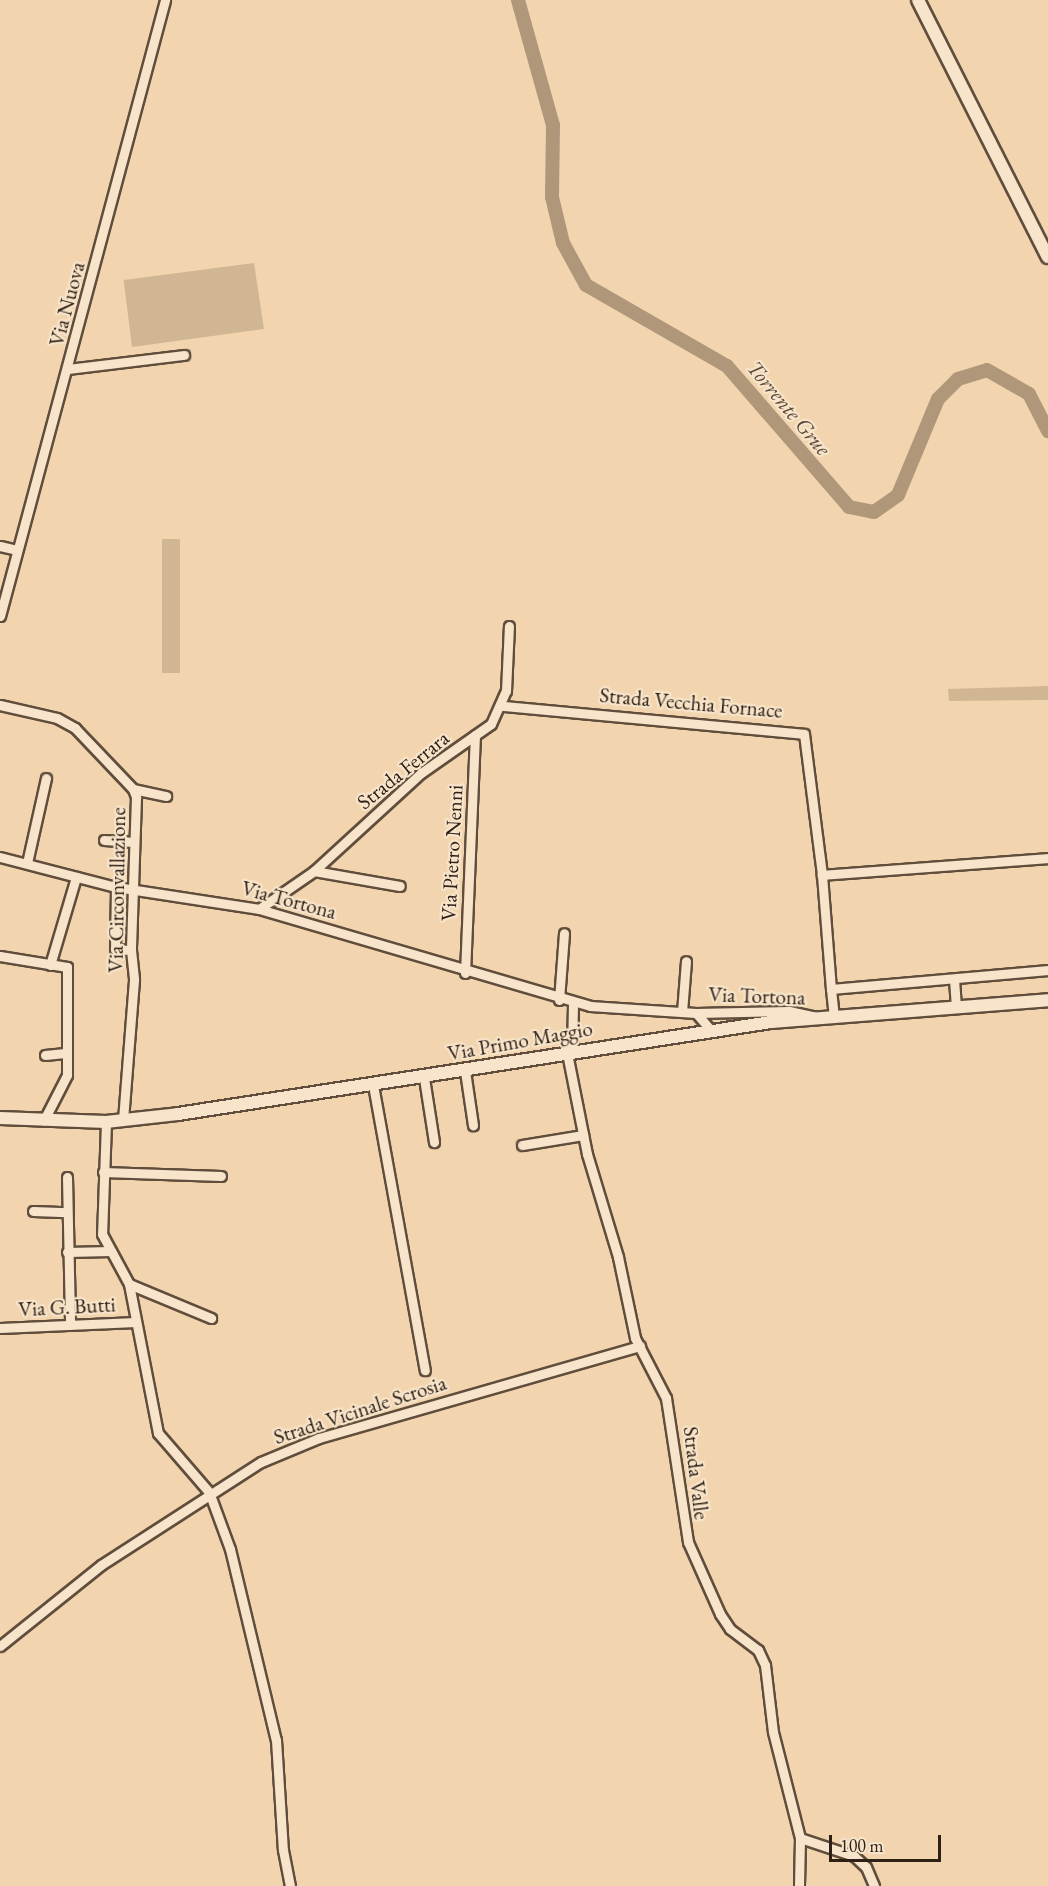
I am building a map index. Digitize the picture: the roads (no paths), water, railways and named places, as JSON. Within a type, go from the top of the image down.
[{"type":"main road","points":[[918,0],[1048,257]]},
{"type":"main road","name":"Via Primo Maggio","points":[[0,1119],[106,1122],[424,1078],[711,1030],[817,1017],[1048,1000]]},
{"type":"street","name":"Via Nuova","points":[[0,616],[165,0]]},
{"type":"street","points":[[68,369],[184,355]]},
{"type":"street","points":[[0,546],[17,550]]},
{"type":"street","name":"Strada Ferrara","points":[[259,909],[315,871],[421,773],[491,724],[503,706],[510,667],[508,626]]},
{"type":"street","name":"Via Circonvallazione","points":[[0,705],[57,718],[75,728],[133,789],[131,950],[134,980],[123,1120]]},
{"type":"street","name":"Strada Vecchia Fornace","points":[[503,706],[804,734],[822,875],[834,1016]]},
{"type":"street","name":"Via Pietro Nenni","points":[[465,973],[475,735]]},
{"type":"street","points":[[27,863],[46,778]]},
{"type":"street","points":[[133,789],[166,796]]},
{"type":"street","points":[[104,840],[134,842]]},
{"type":"street","name":"Via Tortona","points":[[1,858],[116,887],[259,909],[559,1000],[696,1013],[811,1012],[817,1017]]},
{"type":"street","points":[[822,875],[1048,858]]},
{"type":"street","points":[[315,871],[400,886]]},
{"type":"street","points":[[51,965],[76,878]]},
{"type":"street","points":[[116,887],[114,949],[131,950]]},
{"type":"street","points":[[559,1000],[564,933]]},
{"type":"street","points":[[0,956],[67,967],[64,1053],[67,1075],[44,1120]]},
{"type":"street","name":"Via Tortona","points":[[682,1012],[686,961]]},
{"type":"street","points":[[831,989],[1048,970]]},
{"type":"street","points":[[954,979],[956,1007]]},
{"type":"street","name":"Strada Valle","points":[[573,1002],[569,1052],[583,1135],[640,1346],[657,1375],[671,1417],[688,1542],[720,1614],[730,1629],[758,1650],[765,1665],[773,1732],[800,1838],[799,1886]]},
{"type":"street","name":"Via Tortona","points":[[696,1013],[711,1030]]},
{"type":"street","points":[[45,1055],[64,1053]]},
{"type":"street","points":[[465,1071],[473,1125]]},
{"type":"street","points":[[424,1078],[434,1142]]},
{"type":"street","points":[[373,1085],[425,1370]]},
{"type":"street","points":[[106,1122],[102,1234],[129,1284],[159,1433],[209,1492],[230,1549],[276,1740],[283,1850],[290,1886]]},
{"type":"street","points":[[522,1145],[583,1135]]},
{"type":"street","points":[[103,1172],[221,1176]]},
{"type":"street","points":[[67,1177],[70,1325]]},
{"type":"street","points":[[33,1211],[67,1212]]},
{"type":"street","points":[[68,1252],[111,1251]]},
{"type":"street","points":[[129,1284],[191,1314],[211,1318]]},
{"type":"street","name":"Via G. Butti","points":[[0,1328],[136,1322]]},
{"type":"street","name":"Strada Vicinale Scrosia","points":[[0,1647],[101,1565],[209,1492],[261,1462],[319,1438],[640,1346]]},
{"type":"street","points":[[800,1838],[854,1856],[866,1867],[874,1886]]},
{"type":"waterway","name":"Torrente Grue","points":[[518,0],[553,125],[552,197],[563,243],[586,285],[727,366],[849,507],[874,512],[898,495],[938,399],[958,379],[987,370],[1029,394],[1048,431]]}]
